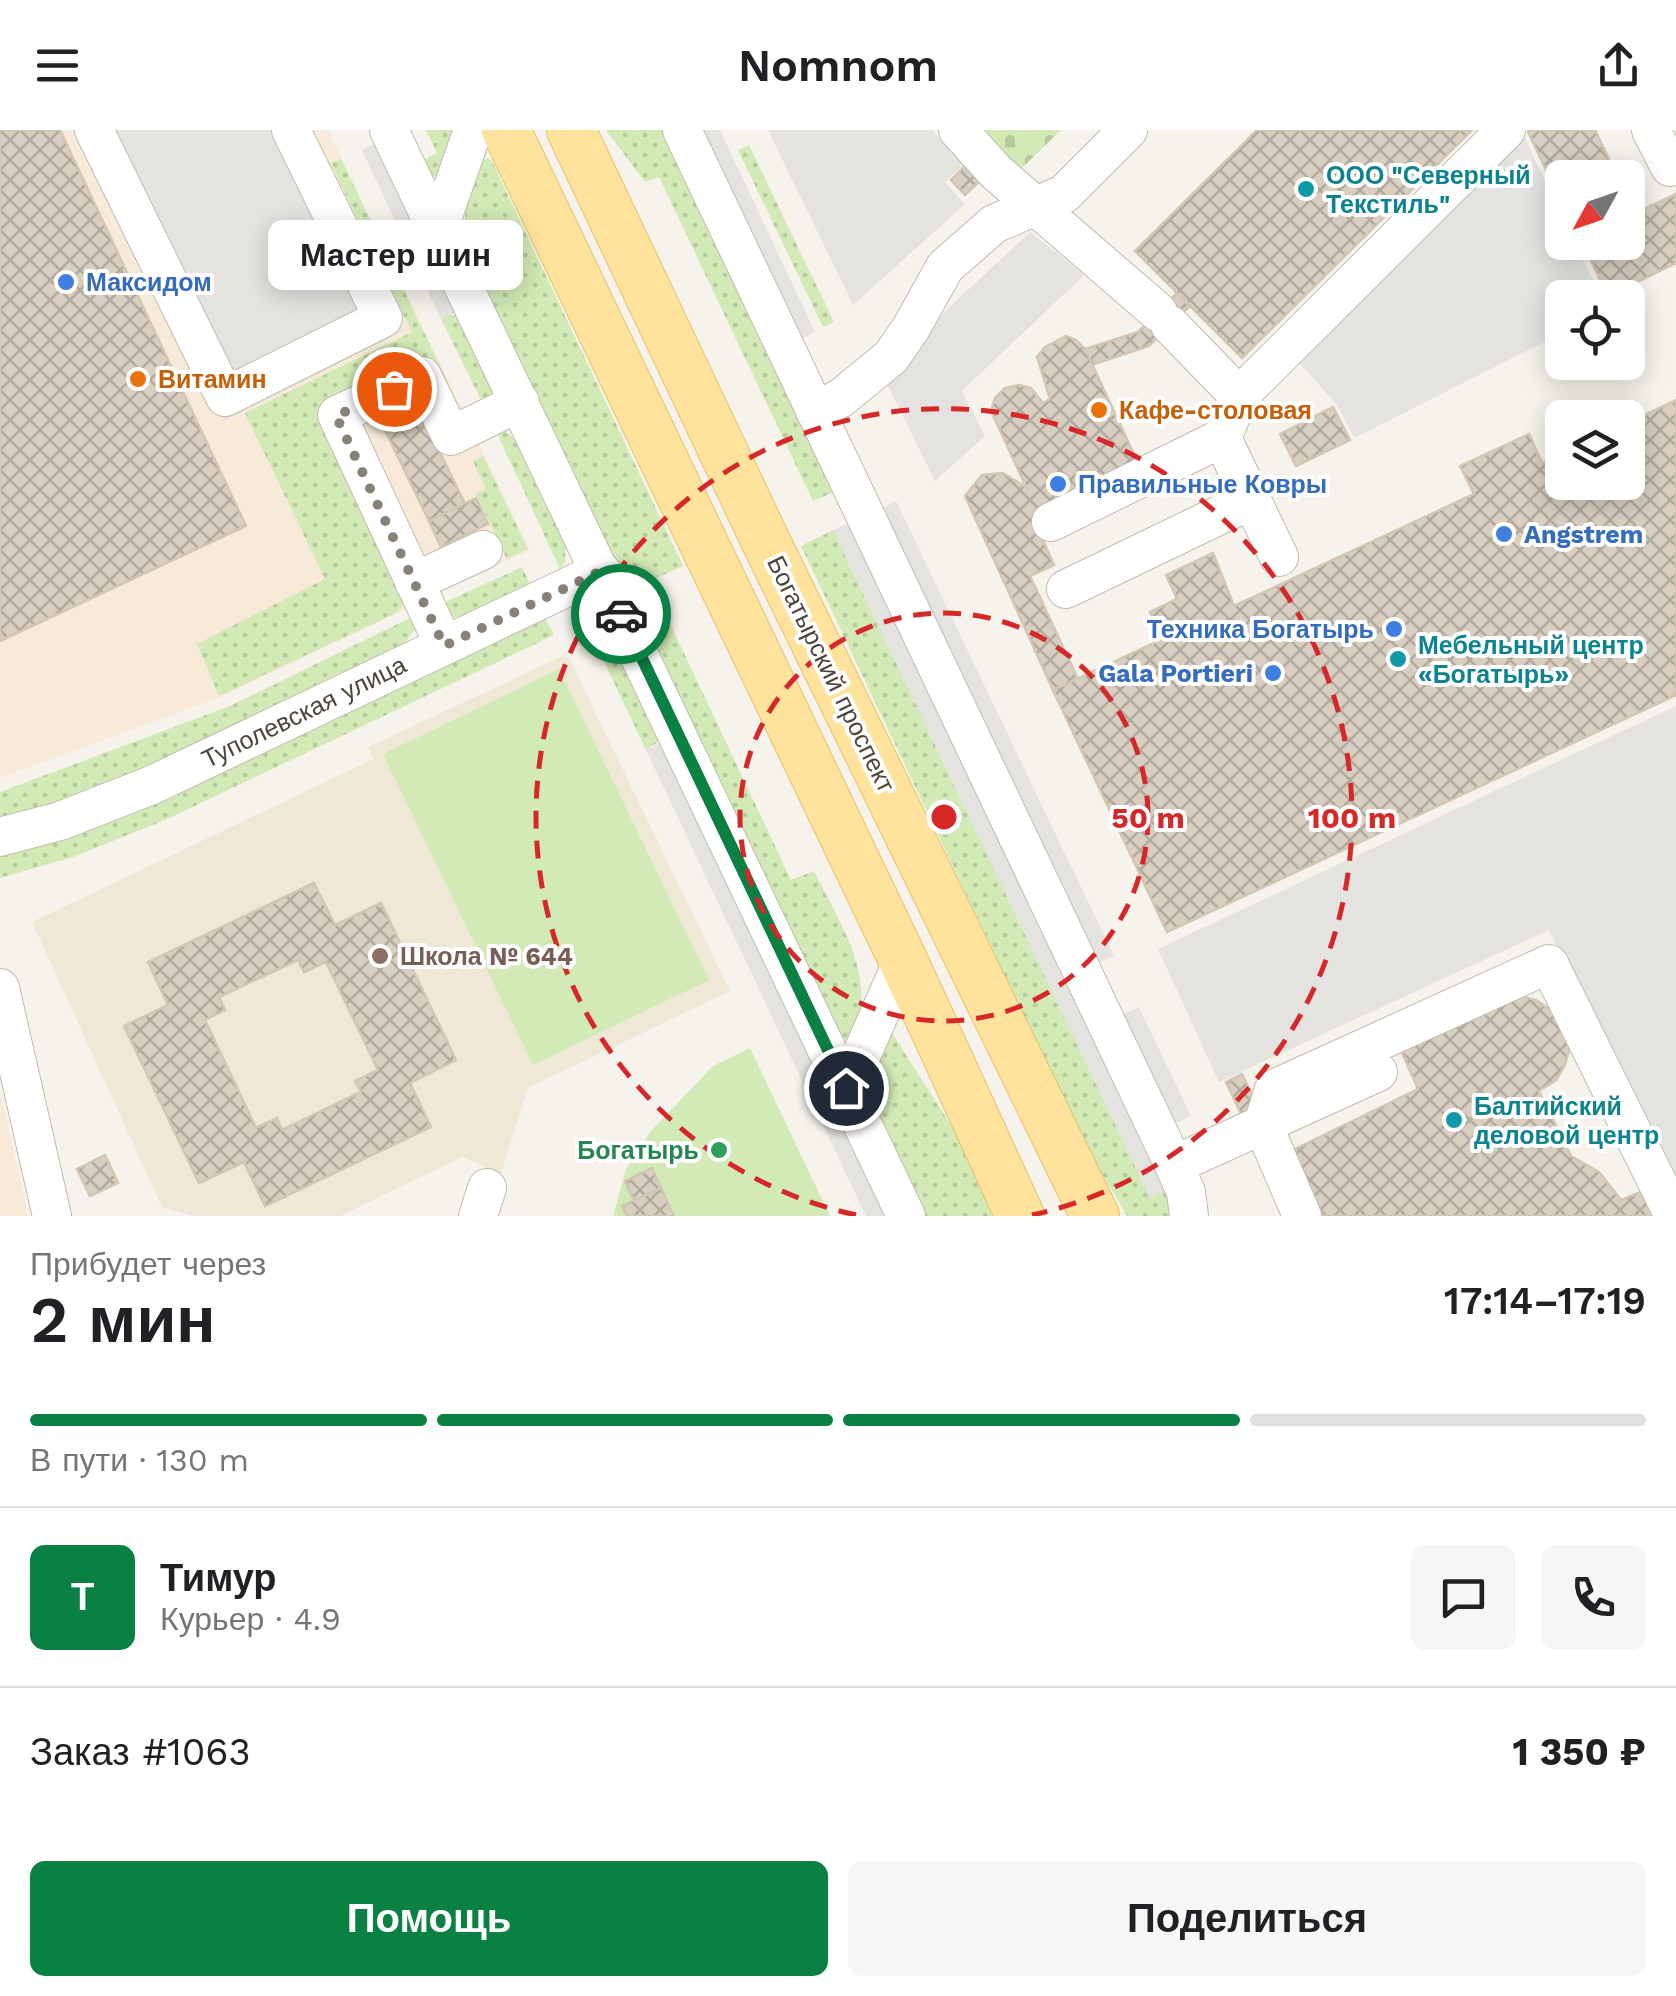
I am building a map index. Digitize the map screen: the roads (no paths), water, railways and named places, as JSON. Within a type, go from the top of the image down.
[{"type":"main road","points":[[506,130],[903,960],[1020,1216]]},
{"type":"main road","name":"Богатырский проспект","points":[[571,130],[767,544],[1095,1216]]},
{"type":"street","points":[[94,130],[225,397],[383,318],[300,133]]},
{"type":"street","points":[[389,130],[906,1216]]},
{"type":"street","points":[[438,230],[473,130]]},
{"type":"street","points":[[682,130],[1174,1165],[1186,1192],[1189,1216]]},
{"type":"street","points":[[958,130],[996,172],[1164,319],[1239,396]]},
{"type":"street","points":[[815,410],[841,398],[891,357],[912,328],[945,267],[994,224],[1064,194],[1128,130]]},
{"type":"street","points":[[1051,522],[1222,438],[1239,396],[1506,130]]},
{"type":"street","points":[[1651,130],[1670,167],[1676,164]]},
{"type":"street","points":[[444,646],[336,416],[422,376],[451,436],[520,402]]},
{"type":"street","points":[[1222,438],[1279,557]]},
{"type":"street","points":[[1066,589],[1251,500]]},
{"type":"street","points":[[414,582],[483,550]]},
{"type":"street","name":"Туполевская улица","points":[[0,838],[60,821],[152,785],[601,571]]},
{"type":"street","points":[[846,1088],[903,960]]},
{"type":"street","points":[[1302,1216],[1263,1125],[1274,1090],[1548,964],[1674,1216]]},
{"type":"street","points":[[0,988],[52,1216]]},
{"type":"street","points":[[1174,1165],[1378,1072]]},
{"type":"place","name":"ООО \"Северный Текстиль\"","points":[[1306,189]]},
{"type":"place","name":"Максидом","points":[[66,282]]},
{"type":"place","name":"Витамин","points":[[138,379]]},
{"type":"place","name":"Мастер шин","points":[[394,389]]},
{"type":"place","name":"Кафе-столовая","points":[[1099,410]]},
{"type":"place","name":"Правильные Ковры","points":[[1058,484]]},
{"type":"place","name":"Angstrem","points":[[1504,534]]},
{"type":"place","name":"Техника Богатырь","points":[[1394,629]]},
{"type":"place","name":"Мебельный центр «Богатырь»","points":[[1398,659]]},
{"type":"place","name":"Gala Portieri","points":[[1273,673]]},
{"type":"place","name":"Школа № 644","points":[[380,956]]},
{"type":"place","name":"Балтийский деловой центр","points":[[1454,1120]]},
{"type":"place","name":"Богатырь","points":[[719,1150]]}]
